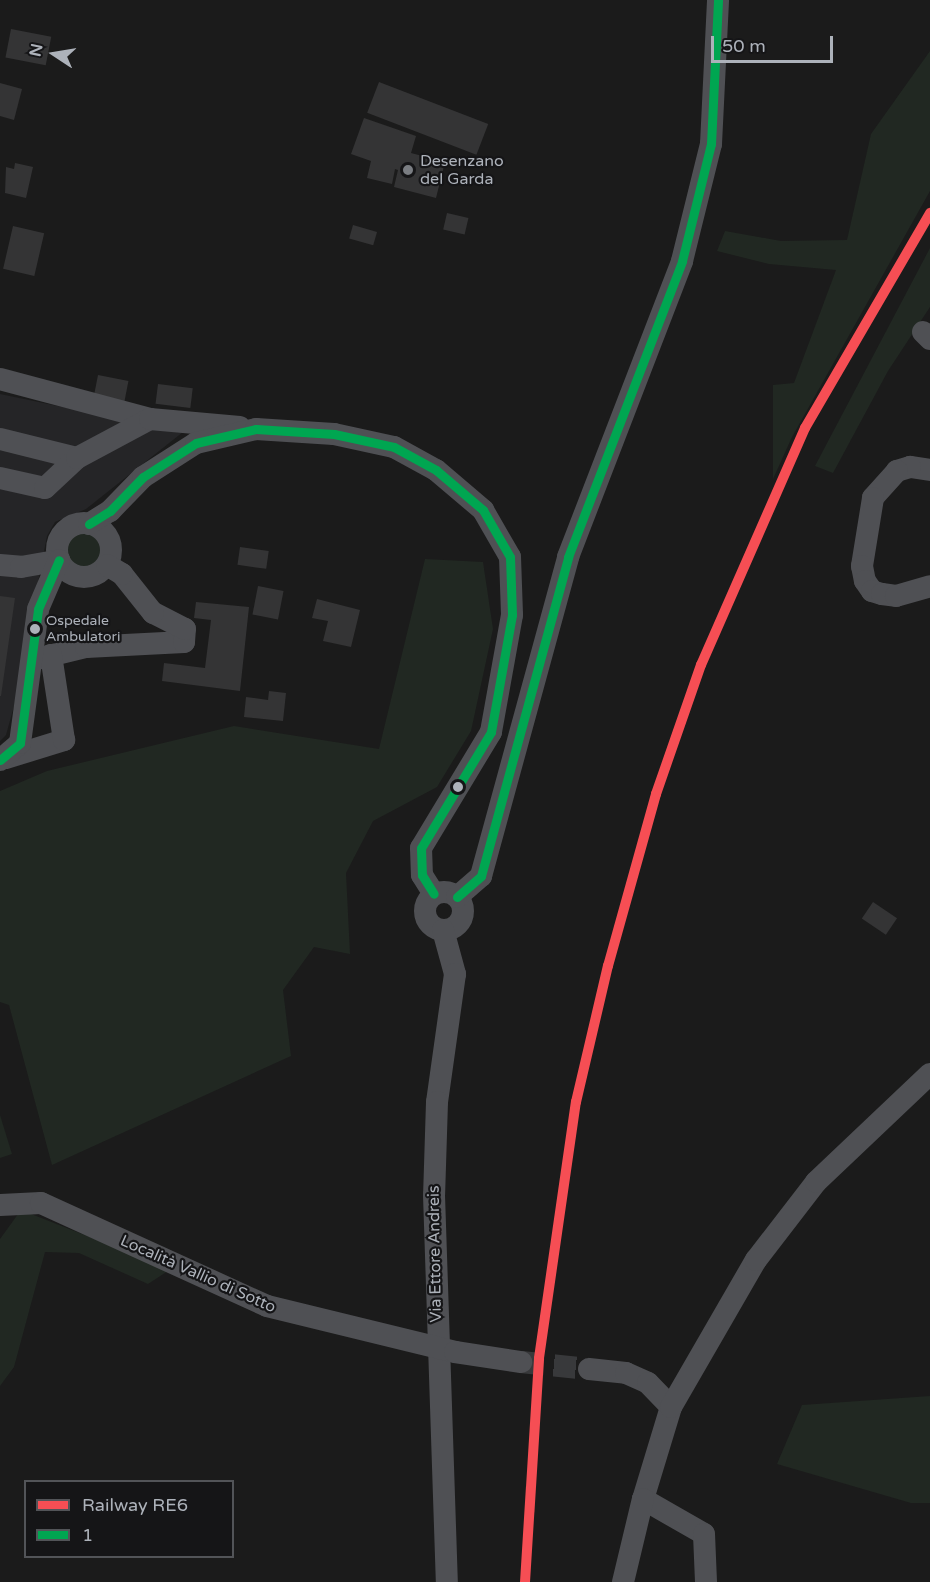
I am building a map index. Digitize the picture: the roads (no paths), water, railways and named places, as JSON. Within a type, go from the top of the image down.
[{"type":"street","points":[[457,897],[481,876],[568,557],[682,261],[711,144],[718,0]]},
{"type":"street","points":[[0,379],[150,419],[334,434],[394,447],[436,470],[483,510],[510,557],[513,615],[491,732],[421,848],[422,875],[434,894]]},
{"type":"street","points":[[0,478],[45,488],[77,458],[150,419]]},
{"type":"street","points":[[0,565],[66,568],[95,575],[143,477],[196,443],[256,429]]},
{"type":"street","points":[[0,439],[77,458]]},
{"type":"street","points":[[930,470],[910,467],[897,471],[873,498],[862,566],[865,581],[872,591],[882,594],[896,596],[930,586]]},
{"type":"street","points":[[41,658],[86,647],[184,642],[185,629],[153,612],[111,546],[75,525],[62,535],[66,568]]},
{"type":"street","points":[[2,759],[64,740],[41,658],[38,609],[46,585],[66,568]]},
{"type":"street","points":[[2,759],[20,744],[41,658]]},
{"type":"street","points":[[450,892],[457,897],[461,918],[443,930],[427,919],[426,905],[434,894],[450,892]]},
{"type":"street","name":"Via Ettore Andreis","points":[[443,930],[455,974],[437,1102],[434,1195],[436,1346],[447,1582]]},
{"type":"street","points":[[623,1582],[643,1499],[671,1407],[756,1260],[816,1182],[930,1074]]},
{"type":"street","name":"Località Vallio di Sotto","points":[[0,1205],[41,1203],[267,1306],[436,1346],[521,1362]]},
{"type":"street","points":[[589,1369],[626,1373],[641,1380],[671,1407]]},
{"type":"street","points":[[643,1499],[705,1534],[706,1582]]},
{"type":"tunnel","points":[[521,1362],[589,1369]]},
{"type":"rail line","name":"RE6","points":[[525,1582],[539,1358],[576,1102],[608,966],[656,794],[701,665],[805,428],[930,213]]},
{"type":"place","name":"Desenzano del Garda","points":[[408,170]]},
{"type":"place","name":"Ospedale Ambulatori","points":[[35,629]]}]
